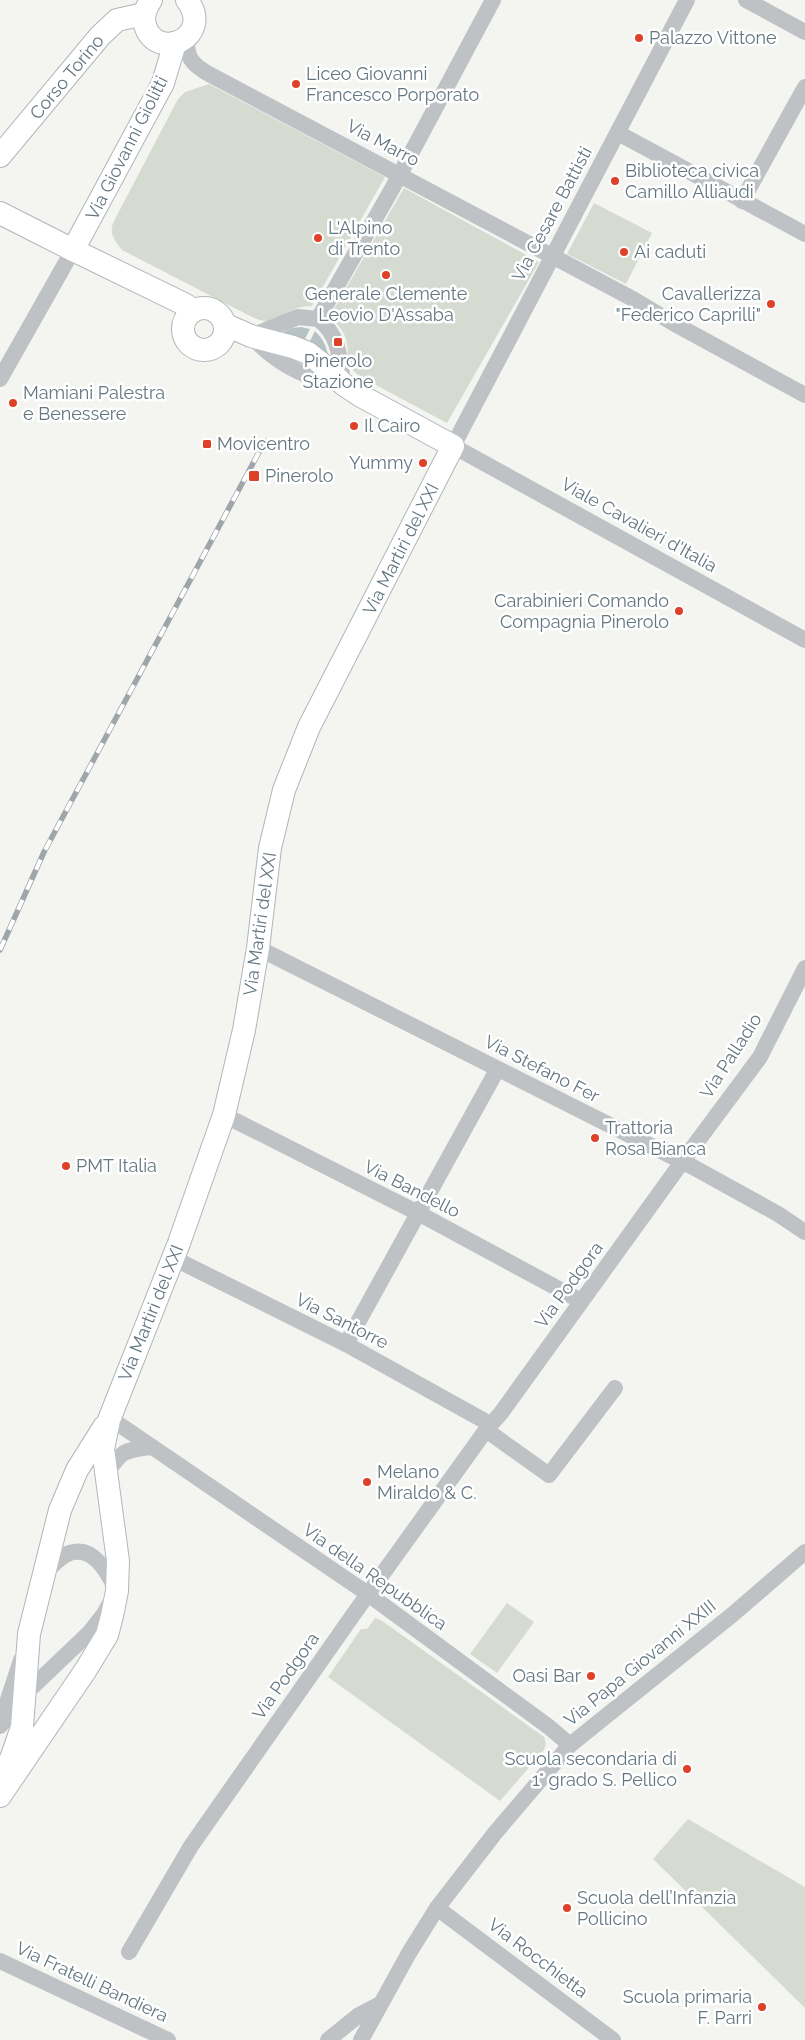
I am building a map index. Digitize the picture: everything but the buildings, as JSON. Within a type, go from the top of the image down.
[{"type":"street","name":"Via Giovanni Giolitti","points":[[73,250],[163,83],[180,41],[192,31],[195,15],[188,0]]},
{"type":"street","points":[[251,336],[298,317],[322,312],[392,189],[493,0]]},
{"type":"street","name":"Via Cesare Battisti","points":[[453,446],[687,0]]},
{"type":"street","points":[[746,0],[805,32]]},
{"type":"street","points":[[148,7],[147,30],[152,37],[167,44],[180,41]]},
{"type":"street","name":"Corso Torino","points":[[0,156],[100,36],[117,20],[148,7]]},
{"type":"street","name":"Via Marro","points":[[180,41],[191,62],[202,70],[633,299],[805,395]]},
{"type":"street","points":[[742,201],[805,87]]},
{"type":"street","points":[[618,133],[805,234]]},
{"type":"street","points":[[0,212],[194,310]]},
{"type":"street","points":[[0,379],[73,250]]},
{"type":"street","points":[[200,308],[214,309],[224,319],[226,325],[224,339],[213,349],[202,351],[192,347],[185,339],[183,327],[185,320],[194,310],[200,308]]},
{"type":"street","points":[[322,312],[338,348],[343,384]]},
{"type":"street","points":[[226,325],[251,336],[293,346],[308,353],[343,384],[361,396],[453,446]]},
{"type":"street","name":"Viale Cavalieri d'Italia","points":[[453,446],[805,640]]},
{"type":"street","name":"Via Martiri del XXI","points":[[0,1726],[29,1634],[60,1510],[74,1478],[109,1420],[173,1258],[224,1115],[244,1030],[258,948],[270,848],[284,790],[309,727],[453,446]]},
{"type":"street","name":"Via Stefano Fer","points":[[258,948],[682,1162],[770,1209],[805,1232]]},
{"type":"street","name":"Via Palladio","points":[[682,1162],[760,1057],[805,968]]},
{"type":"street","points":[[346,1344],[497,1070]]},
{"type":"street","name":"Via Bandello","points":[[224,1115],[418,1213],[581,1301]]},
{"type":"street","name":"Via Podgora","points":[[129,1952],[191,1846],[368,1594],[682,1162]]},
{"type":"street","name":"Via Santorre","points":[[173,1258],[346,1344],[488,1427]]},
{"type":"street","points":[[488,1427],[549,1475],[615,1388]]},
{"type":"street","name":"Via Martiri del XXI","points":[[0,1796],[85,1671],[107,1634],[117,1591],[118,1576],[117,1546],[105,1476],[103,1449],[109,1420]]},
{"type":"street","name":"Via della Repubblica","points":[[109,1420],[120,1425],[368,1594],[549,1727],[570,1745]]},
{"type":"street","points":[[105,1476],[118,1457],[130,1449],[152,1447]]},
{"type":"street","points":[[46,1572],[60,1559],[74,1552],[87,1553],[97,1560],[108,1574],[117,1591]]},
{"type":"street","name":"Via Papa Giovanni XXIII","points":[[361,2040],[437,1908],[495,1833],[570,1745],[732,1615],[805,1552]]},
{"type":"street","name":"Via Martiri del XXI","points":[[0,1726],[26,1693],[90,1632],[104,1614],[117,1591]]},
{"type":"street","name":"Via Martiri del XXI","points":[[0,1779],[22,1727],[29,1634]]},
{"type":"street","name":"Via Rocchietta","points":[[437,1908],[613,2040]]},
{"type":"street","name":"Via Fratelli Bandiera","points":[[0,1961],[168,2040]]},
{"type":"street","points":[[328,2040],[359,2015],[380,2004]]},
{"type":"shaded area","points":[[209,84],[385,177],[312,306],[292,310],[271,320],[258,319],[122,250],[113,237],[112,225],[178,99],[185,92]]},
{"type":"shaded area","points":[[404,188],[539,262],[447,423],[359,376],[347,364],[348,349],[346,338],[330,316]]},
{"type":"shaded area","points":[[594,203],[652,233],[626,284],[567,254]]},
{"type":"shaded area","points":[[292,328],[310,329],[304,341],[283,332]]},
{"type":"shaded area","points":[[315,331],[324,342],[328,355],[309,343]]},
{"type":"shaded area","points":[[507,1603],[534,1622],[497,1673],[470,1654]]},
{"type":"shaded area","points":[[375,1618],[381,1620],[544,1737],[546,1744],[544,1750],[500,1801],[328,1677],[361,1629],[367,1629]]},
{"type":"shaded area","points":[[688,1819],[805,1887],[805,2008],[653,1859]]},
{"type":"railway","points":[[0,950],[44,852],[265,441]]},
{"type":"place","name":"Palazzo Vittone","points":[[639,38]]},
{"type":"place","name":"Liceo Giovanni Francesco Porporato","points":[[296,84]]},
{"type":"place","name":"Biblioteca civica Camillo Alliaudi","points":[[615,181]]},
{"type":"place","name":"L'Alpino di Trento","points":[[318,238]]},
{"type":"place","name":"Ai caduti","points":[[624,252]]},
{"type":"place","name":"Generale Clemente Leovio D'Assaba","points":[[386,275]]},
{"type":"place","name":"Cavallerizza \"Federico Caprilli\"","points":[[771,304]]},
{"type":"place","name":"Pinerolo Stazione","points":[[338,342]]},
{"type":"place","name":"Mamiani Palestra e Benessere","points":[[13,403]]},
{"type":"place","name":"Il Cairo","points":[[354,426]]},
{"type":"place","name":"Movicentro","points":[[207,444]]},
{"type":"place","name":"Yummy","points":[[423,463]]},
{"type":"place","name":"Pinerolo","points":[[254,476]]},
{"type":"place","name":"Carabinieri Comando Compagnia Pinerolo","points":[[679,611]]},
{"type":"place","name":"Trattoria Rosa Bianca","points":[[595,1138]]},
{"type":"place","name":"PMT Italia","points":[[66,1166]]},
{"type":"place","name":"Melano Miraldo & C.","points":[[367,1482]]},
{"type":"place","name":"Oasi Bar","points":[[591,1676]]},
{"type":"place","name":"Scuola secondaria di 1° grado S. Pellico","points":[[687,1769]]},
{"type":"place","name":"Scuola dell’Infanzia Pollicino","points":[[567,1908]]},
{"type":"place","name":"Scuola primaria F. Parri","points":[[762,2007]]}]
